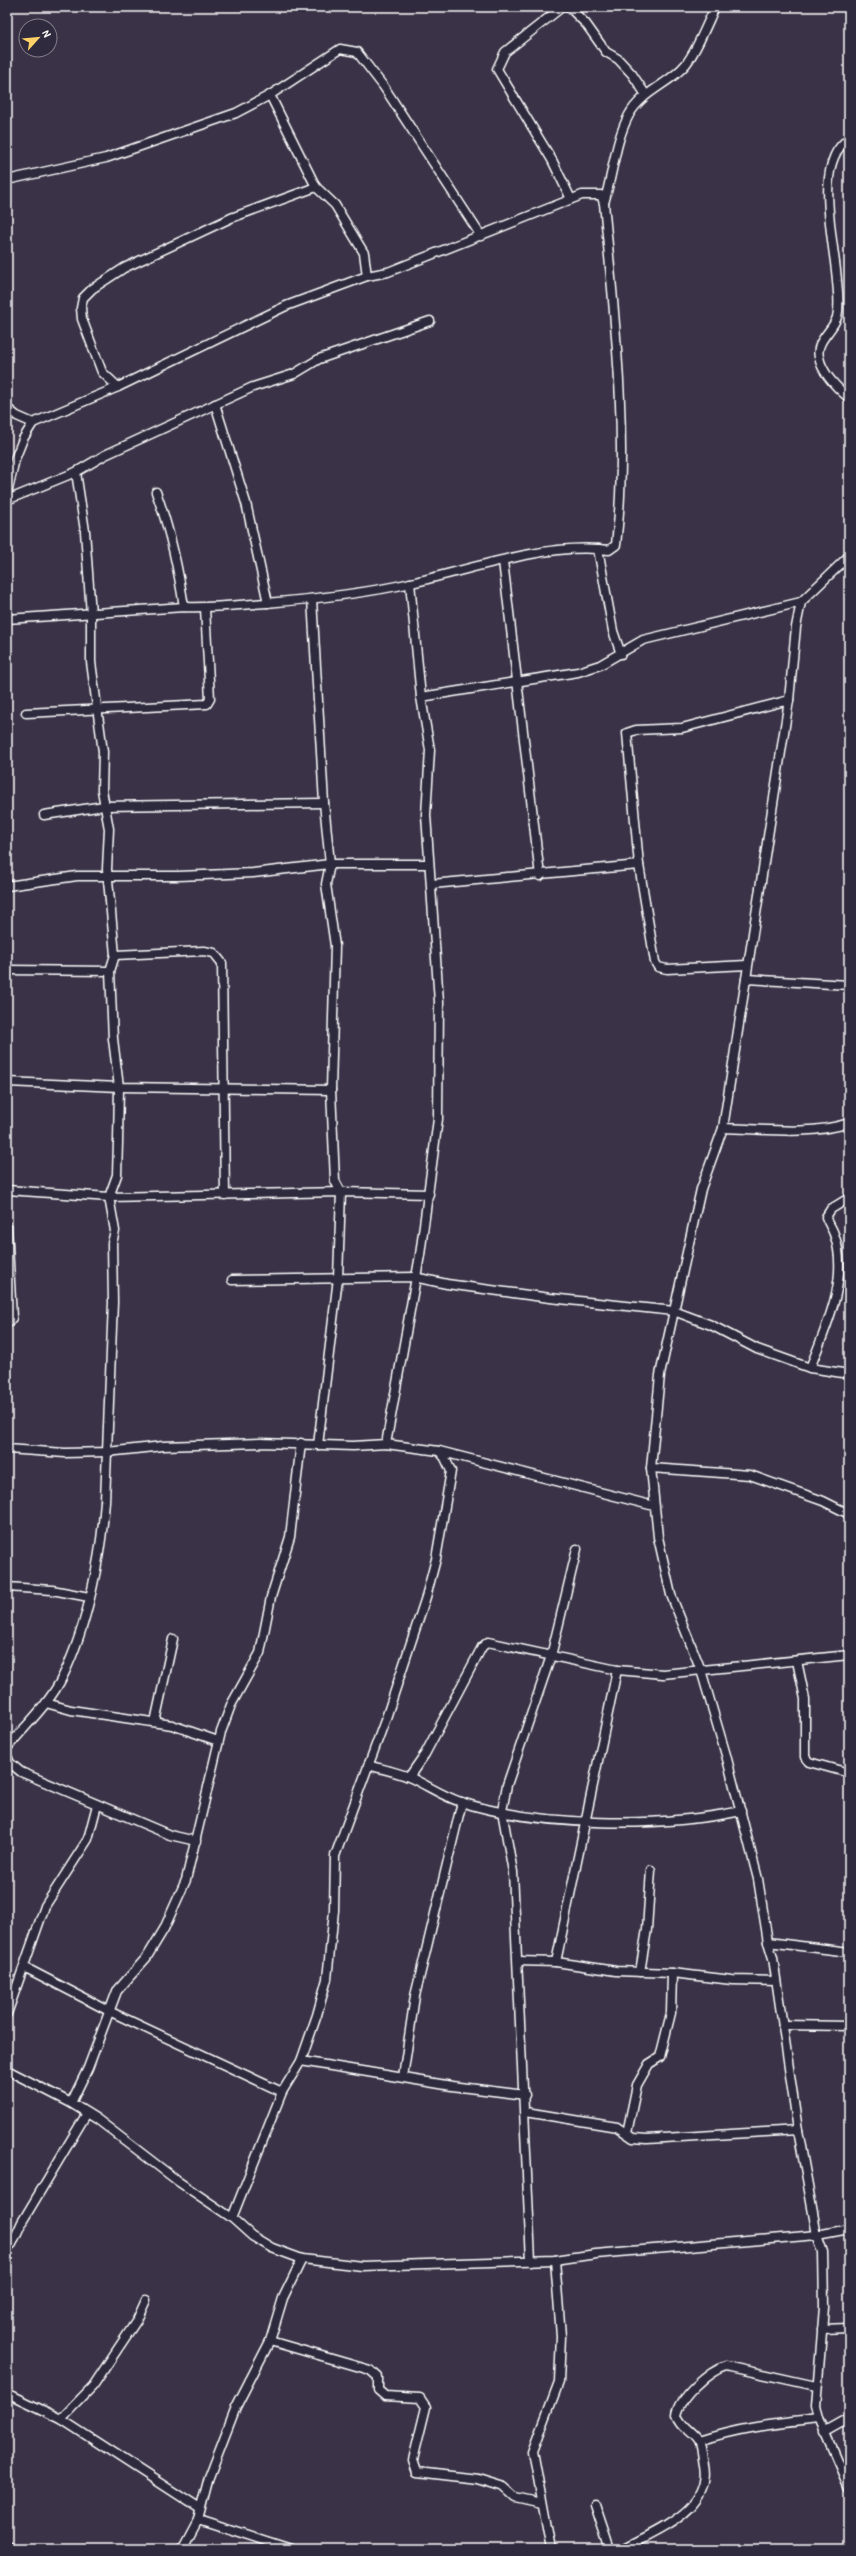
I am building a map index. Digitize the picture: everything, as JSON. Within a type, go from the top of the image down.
[{"type":"street","points":[[562,7],[504,52],[497,69],[552,160],[571,199]]},
{"type":"street","points":[[569,7],[586,24],[606,52],[618,59],[632,74],[646,95]]},
{"type":"street","points":[[604,203],[630,114],[646,95],[686,64],[715,7]]},
{"type":"street","points":[[7,180],[121,154],[236,113],[270,95],[340,49],[357,52],[384,87],[481,236]]},
{"type":"street","points":[[270,95],[316,187],[335,205],[364,253],[367,276]]},
{"type":"street","points":[[849,139],[843,143],[832,157],[829,180],[829,223],[836,266],[839,306],[837,318],[819,346],[819,357],[836,387],[849,398]]},
{"type":"street","points":[[118,387],[102,372],[84,325],[81,308],[83,298],[92,289],[124,268],[231,218],[316,187]]},
{"type":"street","points":[[7,494],[15,459],[23,439],[33,423],[118,387],[286,306],[367,276],[388,272],[481,236],[535,212],[582,194],[601,195],[604,203],[614,307],[620,429],[616,545],[609,550],[580,548],[503,561],[410,583],[312,599],[205,608],[184,606],[7,619]]},
{"type":"street","points":[[7,500],[76,472],[87,464],[253,387],[294,374],[319,359],[430,321]]},
{"type":"street","points":[[215,404],[246,503],[268,603]]},
{"type":"street","points":[[7,408],[17,416],[33,423]]},
{"type":"street","points":[[7,1748],[46,1703],[63,1676],[82,1628],[103,1532],[113,1302],[112,1243],[115,1231],[109,1197],[117,1175],[118,1087],[113,1039],[110,971],[115,955],[108,876],[109,829],[104,806],[103,752],[91,662],[91,614],[85,525],[76,472]]},
{"type":"street","points":[[156,492],[169,525],[184,606]]},
{"type":"street","points":[[598,549],[613,631],[620,654]]},
{"type":"street","points":[[421,697],[578,672],[600,665],[643,640],[802,602],[849,556]]},
{"type":"street","points":[[503,561],[540,876]]},
{"type":"street","points":[[386,1444],[429,1194],[438,1119],[439,1002],[432,884],[429,864],[426,815],[430,750],[421,697],[410,583]]},
{"type":"street","points":[[312,599],[324,803],[330,864],[326,884],[335,946],[331,1090],[335,1181],[341,1192],[338,1278],[318,1445]]},
{"type":"street","points":[[802,602],[796,627],[789,700],[723,1128],[700,1189],[660,1375],[651,1468],[658,1537],[671,1595],[701,1670],[741,1811],[758,1880],[768,1942],[773,1958],[798,2130],[817,2234],[822,2252],[824,2307],[816,2386],[816,2406],[824,2433],[849,2488]]},
{"type":"street","points":[[26,713],[96,708],[207,704],[210,700],[205,608]]},
{"type":"street","points":[[747,965],[667,969],[658,967],[655,962],[639,865],[628,733],[636,730],[682,728],[789,700]]},
{"type":"street","points":[[44,815],[104,806],[324,803]]},
{"type":"street","points":[[7,886],[78,876],[178,876],[253,873],[330,864],[429,864]]},
{"type":"street","points":[[432,884],[540,876],[639,865]]},
{"type":"street","points":[[115,955],[204,951],[214,953],[220,958],[222,963],[225,1089],[225,1195]]},
{"type":"street","points":[[7,970],[110,971]]},
{"type":"street","points":[[746,979],[849,985]]},
{"type":"street","points":[[7,1082],[118,1087],[331,1090]]},
{"type":"street","points":[[723,1128],[814,1130],[833,1128],[849,1122]]},
{"type":"street","points":[[7,1190],[109,1197],[341,1192],[429,1194]]},
{"type":"street","points":[[810,1368],[835,1300],[839,1283],[839,1268],[834,1234],[826,1217],[831,1209],[849,1198]]},
{"type":"street","points":[[7,1226],[12,1318],[7,1324]]},
{"type":"street","points":[[232,1280],[414,1277],[447,1284],[550,1298],[674,1311],[711,1325],[756,1349],[810,1368],[849,1374]]},
{"type":"street","points":[[71,2103],[88,2068],[117,1991],[147,1957],[164,1928],[186,1880],[218,1741],[231,1705],[260,1652],[271,1597],[290,1537],[301,1443]]},
{"type":"street","points":[[7,1449],[65,1453],[107,1452],[163,1446],[301,1443],[318,1445],[386,1444],[439,1451],[654,1506]]},
{"type":"street","points":[[232,2218],[282,2092],[301,2061],[328,1979],[334,1911],[335,1856],[414,1636],[436,1560],[451,1471],[445,1458],[439,1451]]},
{"type":"street","points":[[651,1468],[750,1475],[823,1501],[849,1514]]},
{"type":"street","points":[[531,2261],[526,2112],[513,1872],[502,1811],[507,1785],[551,1656],[577,1549]]},
{"type":"street","points":[[7,1587],[52,1590],[89,1597]]},
{"type":"street","points":[[155,1722],[173,1639]]},
{"type":"street","points":[[409,1778],[425,1754],[485,1644],[492,1642],[617,1670],[663,1674],[849,1655]]},
{"type":"street","points":[[797,1661],[805,1699],[805,1757],[809,1762],[849,1773]]},
{"type":"street","points":[[556,1962],[617,1670]]},
{"type":"street","points":[[46,1703],[71,1710],[172,1725],[218,1741]]},
{"type":"street","points":[[7,1756],[10,1763],[21,1772],[170,1835],[196,1840]]},
{"type":"street","points":[[368,1765],[409,1778],[439,1794],[462,1802],[502,1811],[585,1823],[715,1817],[741,1811]]},
{"type":"street","points":[[403,2077],[415,1996],[462,1802]]},
{"type":"street","points":[[7,2014],[45,1906],[88,1839],[98,1805]]},
{"type":"street","points":[[640,1972],[646,1929],[651,1870]]},
{"type":"street","points":[[768,1942],[849,1952]]},
{"type":"street","points":[[518,1961],[556,1962],[616,1971],[672,1973],[732,1980],[776,1981]]},
{"type":"street","points":[[24,1967],[109,2011],[282,2092]]},
{"type":"street","points":[[628,2133],[637,2085],[649,2064],[660,2057],[671,2013],[672,1973]]},
{"type":"street","points":[[783,2025],[849,2026]]},
{"type":"street","points":[[301,2061],[525,2095]]},
{"type":"street","points":[[7,2070],[71,2103],[87,2113],[179,2182],[232,2218],[262,2242],[302,2259],[362,2266],[555,2260],[817,2234],[849,2229]]},
{"type":"street","points":[[526,2112],[605,2127],[617,2127],[628,2133],[633,2138],[647,2139],[798,2130]]},
{"type":"street","points":[[7,2248],[12,2244],[22,2222],[87,2113]]},
{"type":"street","points":[[182,2549],[198,2519],[209,2477],[236,2407],[270,2341],[283,2298],[302,2259]]},
{"type":"street","points":[[551,2549],[533,2452],[559,2382],[561,2336],[555,2260]]},
{"type":"street","points":[[61,2419],[93,2386],[137,2320],[146,2300]]},
{"type":"street","points":[[822,2329],[849,2328]]},
{"type":"street","points":[[270,2341],[370,2370],[378,2376],[378,2390],[385,2396],[420,2398],[426,2407],[413,2460],[417,2472],[478,2479],[504,2487],[515,2497],[542,2503]]},
{"type":"street","points":[[623,2549],[687,2511],[699,2499],[704,2486],[705,2466],[699,2441],[679,2421],[678,2407],[683,2398],[718,2368],[726,2366],[743,2368],[816,2386]]},
{"type":"street","points":[[7,2393],[61,2419],[200,2509]]},
{"type":"street","points":[[699,2441],[737,2430],[782,2421],[819,2419]]},
{"type":"street","points":[[824,2433],[849,2419]]},
{"type":"street","points":[[595,2504],[610,2549]]},
{"type":"street","points":[[198,2519],[291,2549]]},
{"type":"street","points":[[7,2546],[11,2549]]}]
